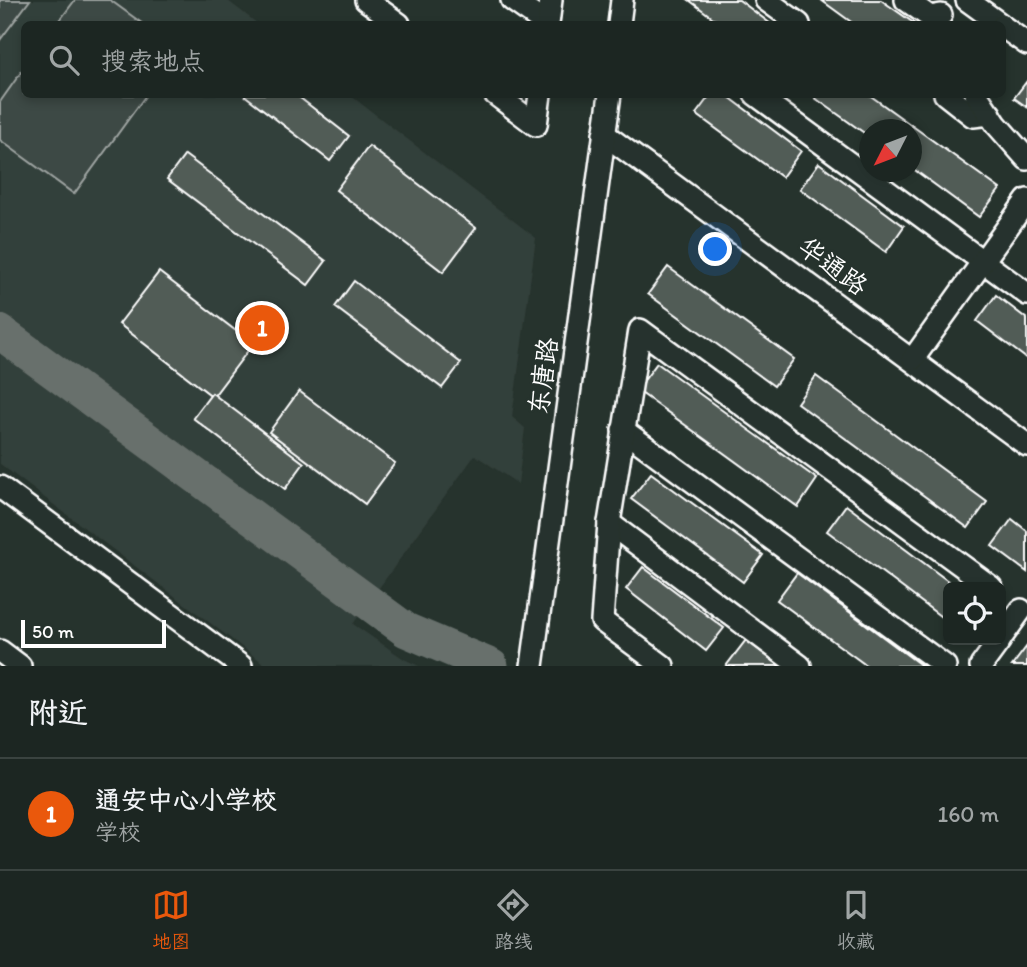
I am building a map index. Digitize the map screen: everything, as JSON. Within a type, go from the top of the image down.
[{"type":"street","points":[[366,0],[395,21]]},
{"type":"street","points":[[512,0],[543,21]]},
{"type":"street","points":[[548,21],[551,0]]},
{"type":"street","points":[[619,21],[622,0]]},
{"type":"street","points":[[766,0],[795,21]]},
{"type":"street","points":[[906,0],[930,17],[942,13]]},
{"type":"street","points":[[967,0],[996,21]]},
{"type":"street","points":[[1006,29],[1027,44]]},
{"type":"street","points":[[500,98],[536,125],[539,98]]},
{"type":"street","name":"东唐路","points":[[534,656],[609,98]]},
{"type":"street","points":[[760,98],[1027,294]]},
{"type":"street","points":[[950,98],[973,116],[990,114]]},
{"type":"street","points":[[979,98],[1027,159]]},
{"type":"street","name":"华通路","points":[[604,134],[1027,444]]},
{"type":"street","points":[[913,359],[1027,200]]},
{"type":"street","points":[[663,666],[602,621],[609,523],[640,330],[984,582]]},
{"type":"street","points":[[623,430],[945,666]]},
{"type":"street","points":[[0,486],[241,666]]},
{"type":"street","points":[[609,523],[800,666]]},
{"type":"street","points":[[1006,599],[1024,612],[1006,632]]},
{"type":"street","points":[[981,666],[996,645]]},
{"type":"street","points":[[0,651],[20,666]]},
{"type":"shaded area","points":[[0,0],[227,0],[254,21],[21,21],[21,98],[354,98],[536,238],[512,417],[525,428],[518,484],[475,455],[353,624],[404,659],[419,666],[267,666],[0,464]]},
{"type":"shaded area","points":[[0,0],[30,0],[0,40]]},
{"type":"shaded area","points":[[75,0],[110,0],[139,21],[59,21]]},
{"type":"shaded area","points":[[21,72],[21,98],[144,98],[74,194],[0,140],[0,102]]},
{"type":"building","points":[[689,0],[739,0],[767,21],[717,21]]},
{"type":"building","points":[[821,0],[881,0],[911,21],[850,21]]},
{"type":"building","points":[[1027,81],[1027,107],[1014,98]]},
{"type":"building","points":[[248,98],[300,98],[349,136],[330,161]]},
{"type":"building","points":[[708,98],[730,98],[801,151],[782,177],[696,114]]},
{"type":"building","points":[[815,98],[874,98],[903,119],[859,119],[859,129]]},
{"type":"building","points":[[922,133],[1000,189],[979,217],[922,175]]},
{"type":"building","points":[[369,146],[476,228],[443,272],[336,190]]},
{"type":"building","points":[[185,155],[326,261],[308,285],[167,179]]},
{"type":"building","points":[[819,163],[904,226],[886,252],[800,189]]},
{"type":"building","points":[[668,267],[794,359],[774,386],[648,294]]},
{"type":"building","points":[[159,272],[253,344],[213,397],[119,324]]},
{"type":"building","points":[[354,281],[461,363],[442,388],[335,307]]},
{"type":"building","points":[[996,295],[1027,319],[1027,359],[977,321]]},
{"type":"building","points":[[657,363],[817,479],[798,507],[637,390]]},
{"type":"building","points":[[816,376],[987,502],[968,528],[797,403]]},
{"type":"building","points":[[299,391],[395,463],[365,504],[269,432]]},
{"type":"building","points":[[212,393],[304,463],[285,489],[193,418]]},
{"type":"building","points":[[651,473],[763,555],[743,582],[631,499]]},
{"type":"building","points":[[846,505],[949,582],[943,582],[943,618],[827,531]]},
{"type":"building","points":[[1012,519],[1027,531],[1027,572],[992,546]]},
{"type":"building","points":[[643,567],[724,628],[706,651],[626,589]]},
{"type":"building","points":[[797,573],[922,666],[867,666],[777,600]]},
{"type":"building","points":[[746,640],[780,666],[726,666]]},
{"type":"building","points":[[1027,646],[1027,666],[1012,666]]},
{"type":"waterway","points":[[0,332],[406,630],[491,666]]},
{"type":"place","name":"通安中心小学校","points":[[262,328]]}]
